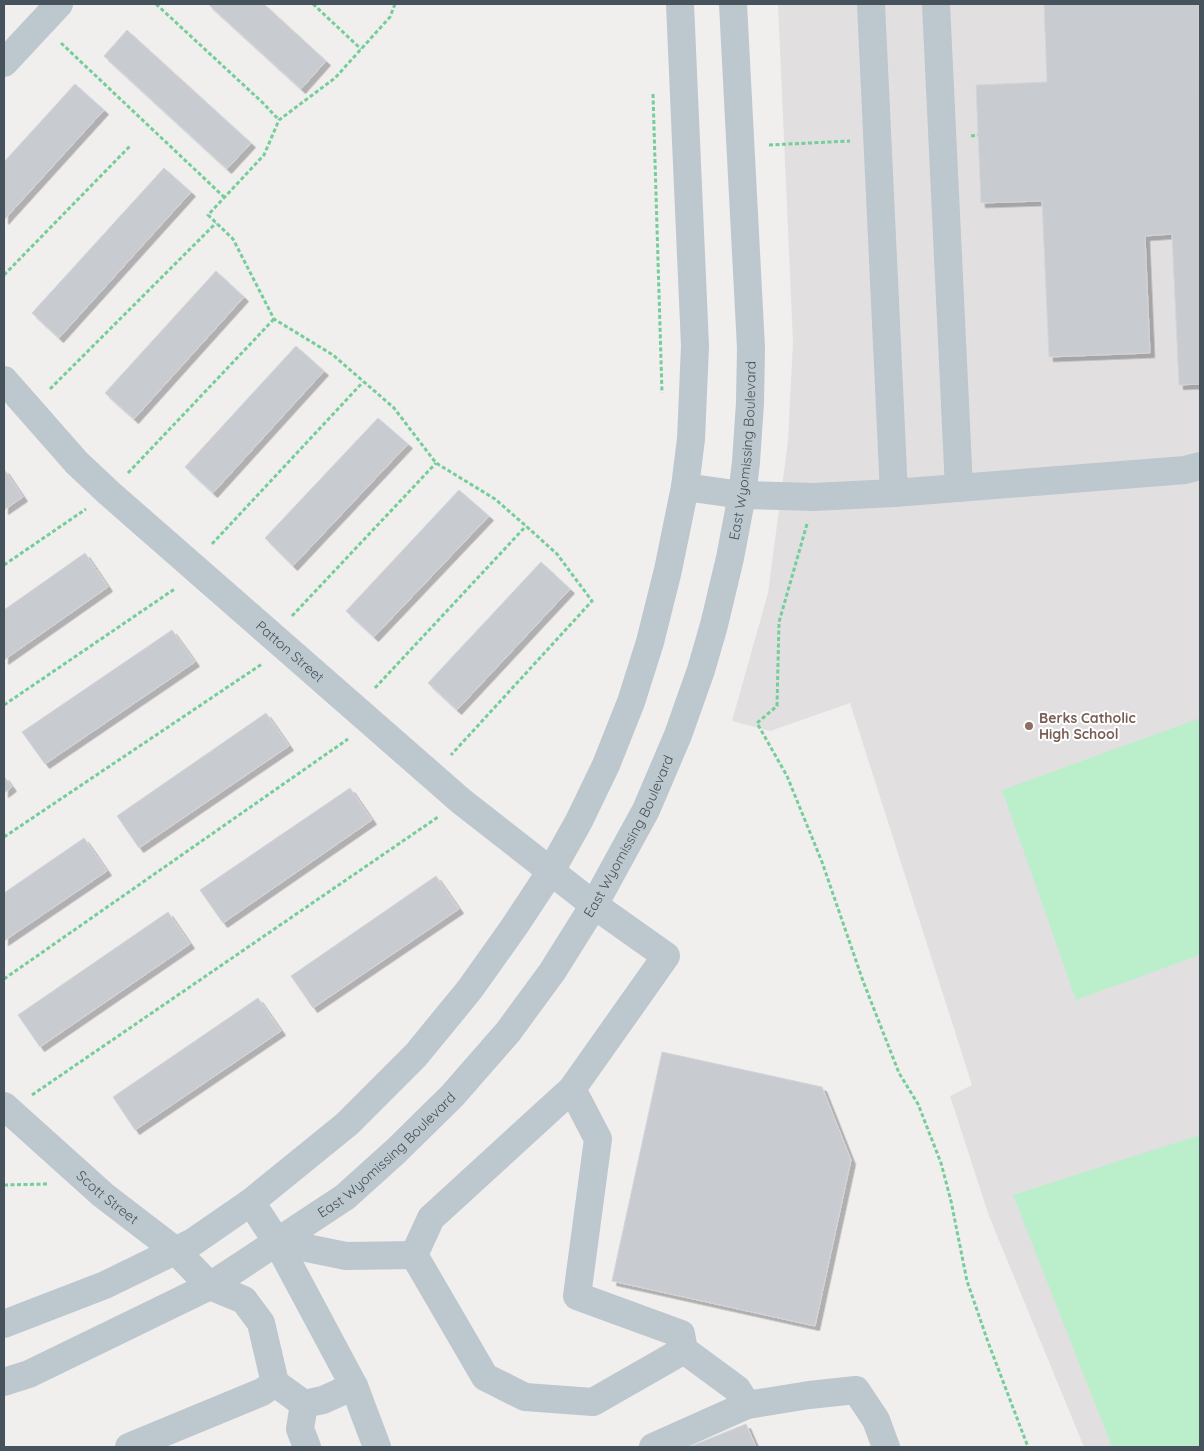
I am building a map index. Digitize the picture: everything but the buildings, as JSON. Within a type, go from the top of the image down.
[{"type":"street","points":[[4,63],[60,4]]},
{"type":"street","points":[[4,1324],[105,1285],[176,1251],[214,1229],[251,1202],[347,1124],[416,1055],[470,989],[551,871],[579,821],[606,765],[631,702],[650,642],[668,570],[685,488],[691,439],[695,346],[680,4]]},
{"type":"street","name":"East Wyomissing Boulevard","points":[[4,1382],[29,1374],[210,1286],[345,1197],[396,1151],[452,1096],[508,1032],[552,972],[594,905],[646,810],[682,726],[714,625],[730,558],[746,462],[751,348],[732,4]]},
{"type":"street","points":[[871,4],[894,494]]},
{"type":"street","points":[[936,4],[959,488]]},
{"type":"street","name":"Patton Street","points":[[4,380],[77,463],[109,493],[461,802],[594,905],[666,956],[572,1089]]},
{"type":"street","points":[[685,488],[742,495],[814,497],[894,494],[1185,470],[1200,466]]},
{"type":"street","points":[[414,1255],[431,1218],[572,1089],[598,1139],[577,1296],[681,1334],[684,1350],[737,1389],[747,1405]]},
{"type":"street","name":"Scott Street","points":[[6,1109],[103,1195],[176,1251],[210,1286]]},
{"type":"street","points":[[251,1202],[278,1242],[354,1386],[377,1447]]},
{"type":"street","points":[[278,1242],[346,1256],[414,1255]]},
{"type":"street","points":[[414,1255],[485,1377],[525,1397],[593,1402],[684,1350]]},
{"type":"street","points":[[210,1286],[244,1300],[261,1323],[268,1388]]},
{"type":"street","points":[[129,1447],[268,1388],[304,1404],[323,1400],[354,1386]]},
{"type":"street","points":[[652,1447],[747,1405],[856,1390],[876,1420],[886,1447]]},
{"type":"street","points":[[304,1404],[300,1429],[307,1447]]},
{"type":"path","points":[[156,4],[279,120]]},
{"type":"path","points":[[314,4],[362,49]]},
{"type":"path","points":[[395,4],[390,17],[335,78],[279,120],[264,155],[208,215],[233,239],[274,319],[333,355],[394,408],[436,464],[495,499],[526,526],[557,554],[592,601],[432,776]]},
{"type":"path","points":[[41,24],[224,197]]},
{"type":"path","points":[[653,93],[662,400]]},
{"type":"path","points":[[4,275],[131,145]]},
{"type":"path","points":[[27,408],[50,389],[216,223]]},
{"type":"path","points":[[4,565],[109,493],[274,319]]},
{"type":"path","points":[[4,705],[195,569],[363,382]]},
{"type":"path","points":[[4,838],[279,642],[436,464]]},
{"type":"path","points":[[814,497],[779,622],[777,706],[757,724],[787,776],[822,862],[863,981],[888,1046],[899,1073],[918,1104],[941,1163],[951,1201],[967,1281],[1028,1447]]},
{"type":"path","points":[[4,979],[364,716],[526,526]]},
{"type":"path","points":[[6,1109],[461,802]]},
{"type":"shaded area","name":"Berks Catholic High School","points":[[778,4],[1200,4],[1200,1447],[1084,1447],[989,1216],[950,1096],[972,1085],[850,703],[770,731],[732,721],[768,593],[788,441],[793,342]]},
{"type":"green space","points":[[1200,718],[1200,955],[1076,1000],[1002,790]]},
{"type":"green space","points":[[1200,1135],[1200,1447],[1112,1447],[1013,1195]]},
{"type":"place","name":"Berks Catholic High School","points":[[1029,726]]}]
